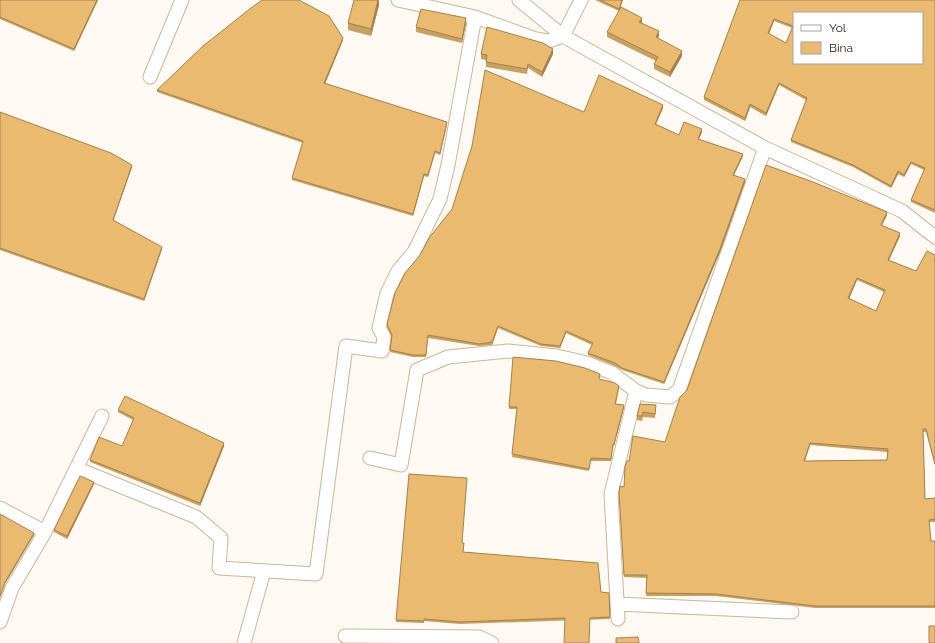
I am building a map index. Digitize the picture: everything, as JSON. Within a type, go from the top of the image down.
[{"type":"street","points":[[150,77],[182,0]]},
{"type":"street","points":[[398,0],[475,17],[536,39],[550,41],[563,36],[581,0]]},
{"type":"street","points":[[519,0],[563,36],[765,148],[902,211],[935,237]]},
{"type":"street","points":[[78,469],[196,517],[221,538],[219,568],[316,574],[346,346],[382,351],[384,337],[379,328],[387,293],[398,271],[414,252],[440,199],[448,165],[475,17]]},
{"type":"street","points":[[370,458],[401,465],[417,370],[448,357],[508,351],[557,356],[587,363],[612,373],[636,391],[658,398],[670,397],[679,390],[765,148]]},
{"type":"street","points":[[618,619],[612,494],[636,391]]},
{"type":"street","points":[[0,622],[12,588],[45,532],[78,469],[102,416]]},
{"type":"street","points":[[0,508],[45,532]]},
{"type":"street","points":[[244,643],[264,571]]},
{"type":"street","points":[[617,604],[792,612]]},
{"type":"street","points":[[345,636],[479,637],[492,643]]},
{"type":"building","points":[[0,0],[97,0],[74,49],[0,17]]},
{"type":"building","points":[[262,0],[299,0],[329,16],[343,38],[324,83],[447,122],[440,153],[435,151],[428,175],[424,174],[413,214],[292,178],[303,141],[157,90],[203,46]]},
{"type":"building","points":[[354,0],[378,0],[371,29],[348,23]]},
{"type":"building","points":[[600,0],[622,0],[619,9]]},
{"type":"building","points":[[740,0],[935,0],[935,210],[911,200],[925,168],[911,162],[904,175],[898,171],[891,186],[853,165],[791,140],[807,98],[779,83],[766,113],[750,104],[745,118],[704,97]],"holes":[[[774,19],[793,26],[786,43],[768,33]]]},
{"type":"building","points":[[621,7],[642,18],[639,22],[659,31],[656,37],[682,51],[670,72],[654,64],[658,57],[607,32]]},
{"type":"building","points":[[421,9],[466,18],[462,39],[416,27]]},
{"type":"building","points":[[487,27],[543,43],[553,49],[542,72],[528,64],[527,69],[486,62],[487,55],[481,54]]},
{"type":"building","points":[[485,70],[584,112],[599,75],[663,105],[655,124],[679,135],[684,122],[702,129],[698,139],[743,154],[733,175],[745,179],[720,249],[664,382],[622,368],[615,363],[588,353],[593,343],[566,331],[560,346],[541,344],[498,326],[492,342],[479,344],[428,335],[426,355],[413,355],[390,350],[392,335],[387,324],[395,293],[405,273],[420,255],[429,238],[452,209],[472,146]]},
{"type":"building","points":[[0,112],[111,153],[132,165],[113,220],[162,247],[144,299],[0,248]]},
{"type":"building","points":[[766,165],[887,212],[881,225],[900,233],[888,260],[916,271],[927,251],[935,255],[935,464],[926,429],[923,429],[925,499],[935,498],[935,519],[929,520],[931,541],[935,541],[935,606],[815,606],[716,594],[646,593],[647,575],[624,575],[619,492],[620,486],[624,487],[625,466],[627,461],[629,461],[633,436],[665,442],[680,397],[687,390]],"holes":[[[857,278],[885,290],[876,311],[848,298]],[[810,443],[888,449],[887,460],[804,461]]]},
{"type":"building","points":[[513,357],[556,361],[585,368],[600,374],[599,379],[615,383],[619,386],[615,404],[624,405],[613,444],[611,459],[591,458],[589,469],[512,454],[517,407],[509,407]]},
{"type":"building","points":[[125,396],[224,443],[200,503],[90,460],[99,437],[122,446],[134,418],[118,410]]},
{"type":"building","points":[[640,404],[656,405],[655,414],[643,412],[642,416],[637,416]]},
{"type":"building","points":[[409,474],[467,478],[462,543],[464,543],[463,552],[598,563],[601,592],[609,593],[610,617],[590,618],[589,643],[564,643],[565,618],[460,622],[424,619],[424,621],[396,620]]},
{"type":"building","points":[[80,476],[94,482],[67,536],[54,530]]},
{"type":"building","points":[[0,514],[34,533],[5,582],[0,596]]},
{"type":"building","points":[[929,626],[935,626],[935,643],[929,643]]},
{"type":"building","points":[[638,637],[639,643],[616,643],[616,638]]}]
